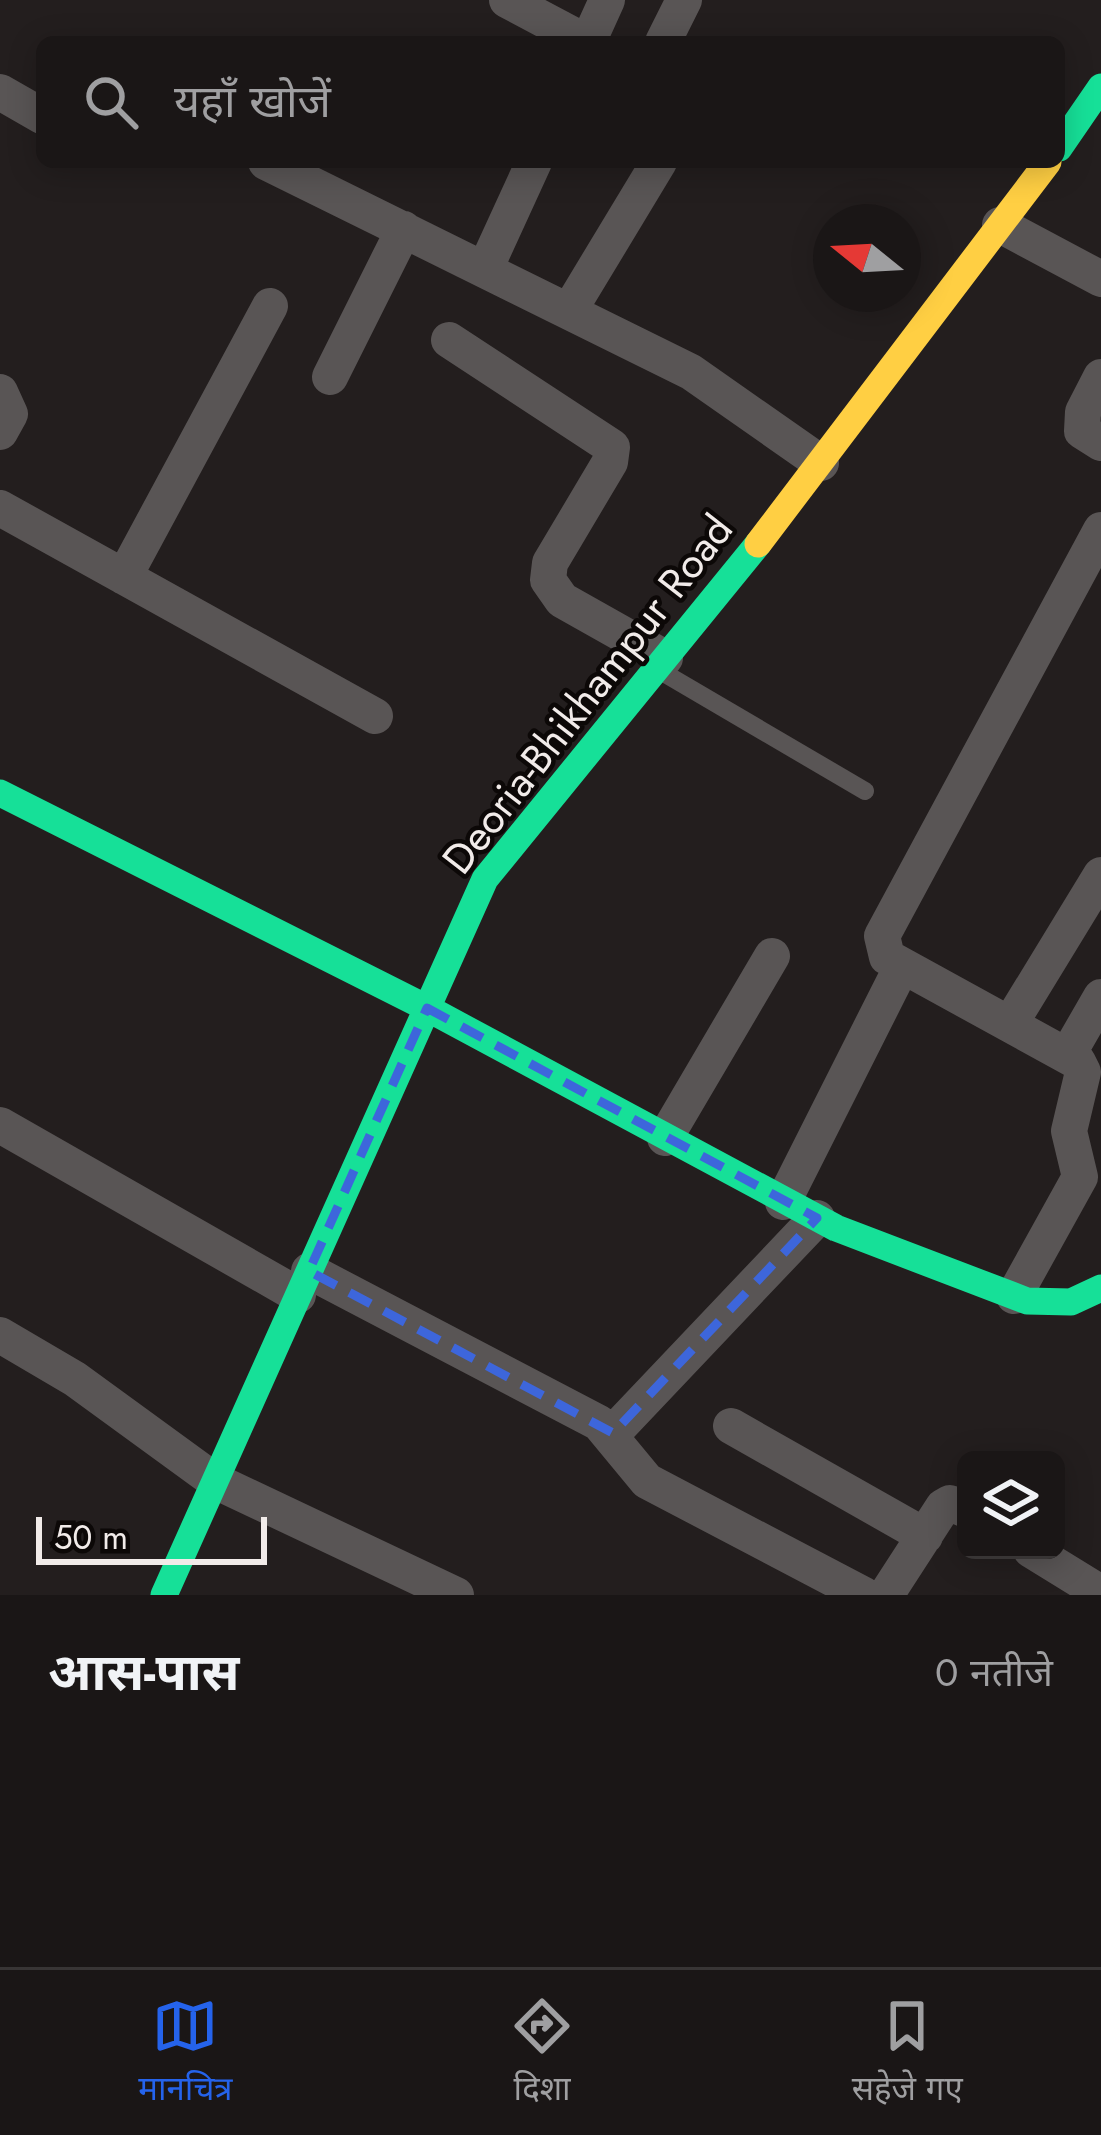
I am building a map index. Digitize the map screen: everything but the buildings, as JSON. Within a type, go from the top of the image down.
[{"type":"main road","points":[[1065,139],[1101,87]]},
{"type":"main road","name":"Deoria-Bhikhampur Road","points":[[164,1595],[485,879],[821,463],[1043,168]]},
{"type":"main road","points":[[0,794],[427,1008],[817,1218],[1013,1296],[1050,1305],[1101,1288]]},
{"type":"street","points":[[507,0],[576,36]]},
{"type":"street","points":[[590,36],[607,0]]},
{"type":"street","points":[[666,36],[684,0]]},
{"type":"street","points":[[0,92],[36,113]]},
{"type":"street","points":[[278,168],[691,372],[821,463]]},
{"type":"street","points":[[485,269],[531,168]]},
{"type":"street","points":[[569,311],[655,168]]},
{"type":"street","points":[[1000,225],[1101,279]]},
{"type":"street","points":[[331,377],[404,229]]},
{"type":"street","points":[[124,577],[270,306]]},
{"type":"street","points":[[449,340],[612,447],[610,462],[550,562],[548,580],[562,600],[660,663]]},
{"type":"street","points":[[1101,376],[1080,422],[1082,431],[1101,443]]},
{"type":"street","points":[[0,392],[10,414],[0,432]]},
{"type":"street","points":[[0,508],[375,716]]},
{"type":"street","points":[[1013,1296],[1080,1177],[1069,1131],[1083,1072],[1067,1056],[887,957],[882,936],[1101,530]]},
{"type":"street","points":[[1010,1024],[1101,875]]},
{"type":"street","points":[[664,1138],[772,956]]},
{"type":"street","points":[[783,1202],[902,966]]},
{"type":"street","points":[[1067,1056],[1101,998]]},
{"type":"street","points":[[0,1125],[304,1283],[613,1433],[647,1481],[864,1595]]},
{"type":"street","points":[[613,1433],[817,1218]]},
{"type":"street","points":[[0,1335],[75,1379],[215,1481],[456,1595]]},
{"type":"street","points":[[731,1426],[925,1536]]},
{"type":"street","points":[[886,1595],[943,1508],[950,1503],[957,1506]]},
{"type":"street","points":[[1046,1559],[1101,1593]]},
{"type":"lane","points":[[660,663],[865,790]]},
{"type":"highlighted area","points":[[427,1008],[817,1218],[613,1433],[309,1271]]},
{"type":"traffic: fast","points":[[1065,139],[1101,87]]},
{"type":"traffic: fast","points":[[164,1595],[485,879],[758,544]]},
{"type":"traffic: fast","points":[[0,793],[427,1008],[836,1228],[1027,1301],[1071,1302],[1101,1288]]},
{"type":"traffic: slow","points":[[758,544],[1043,168]]}]
